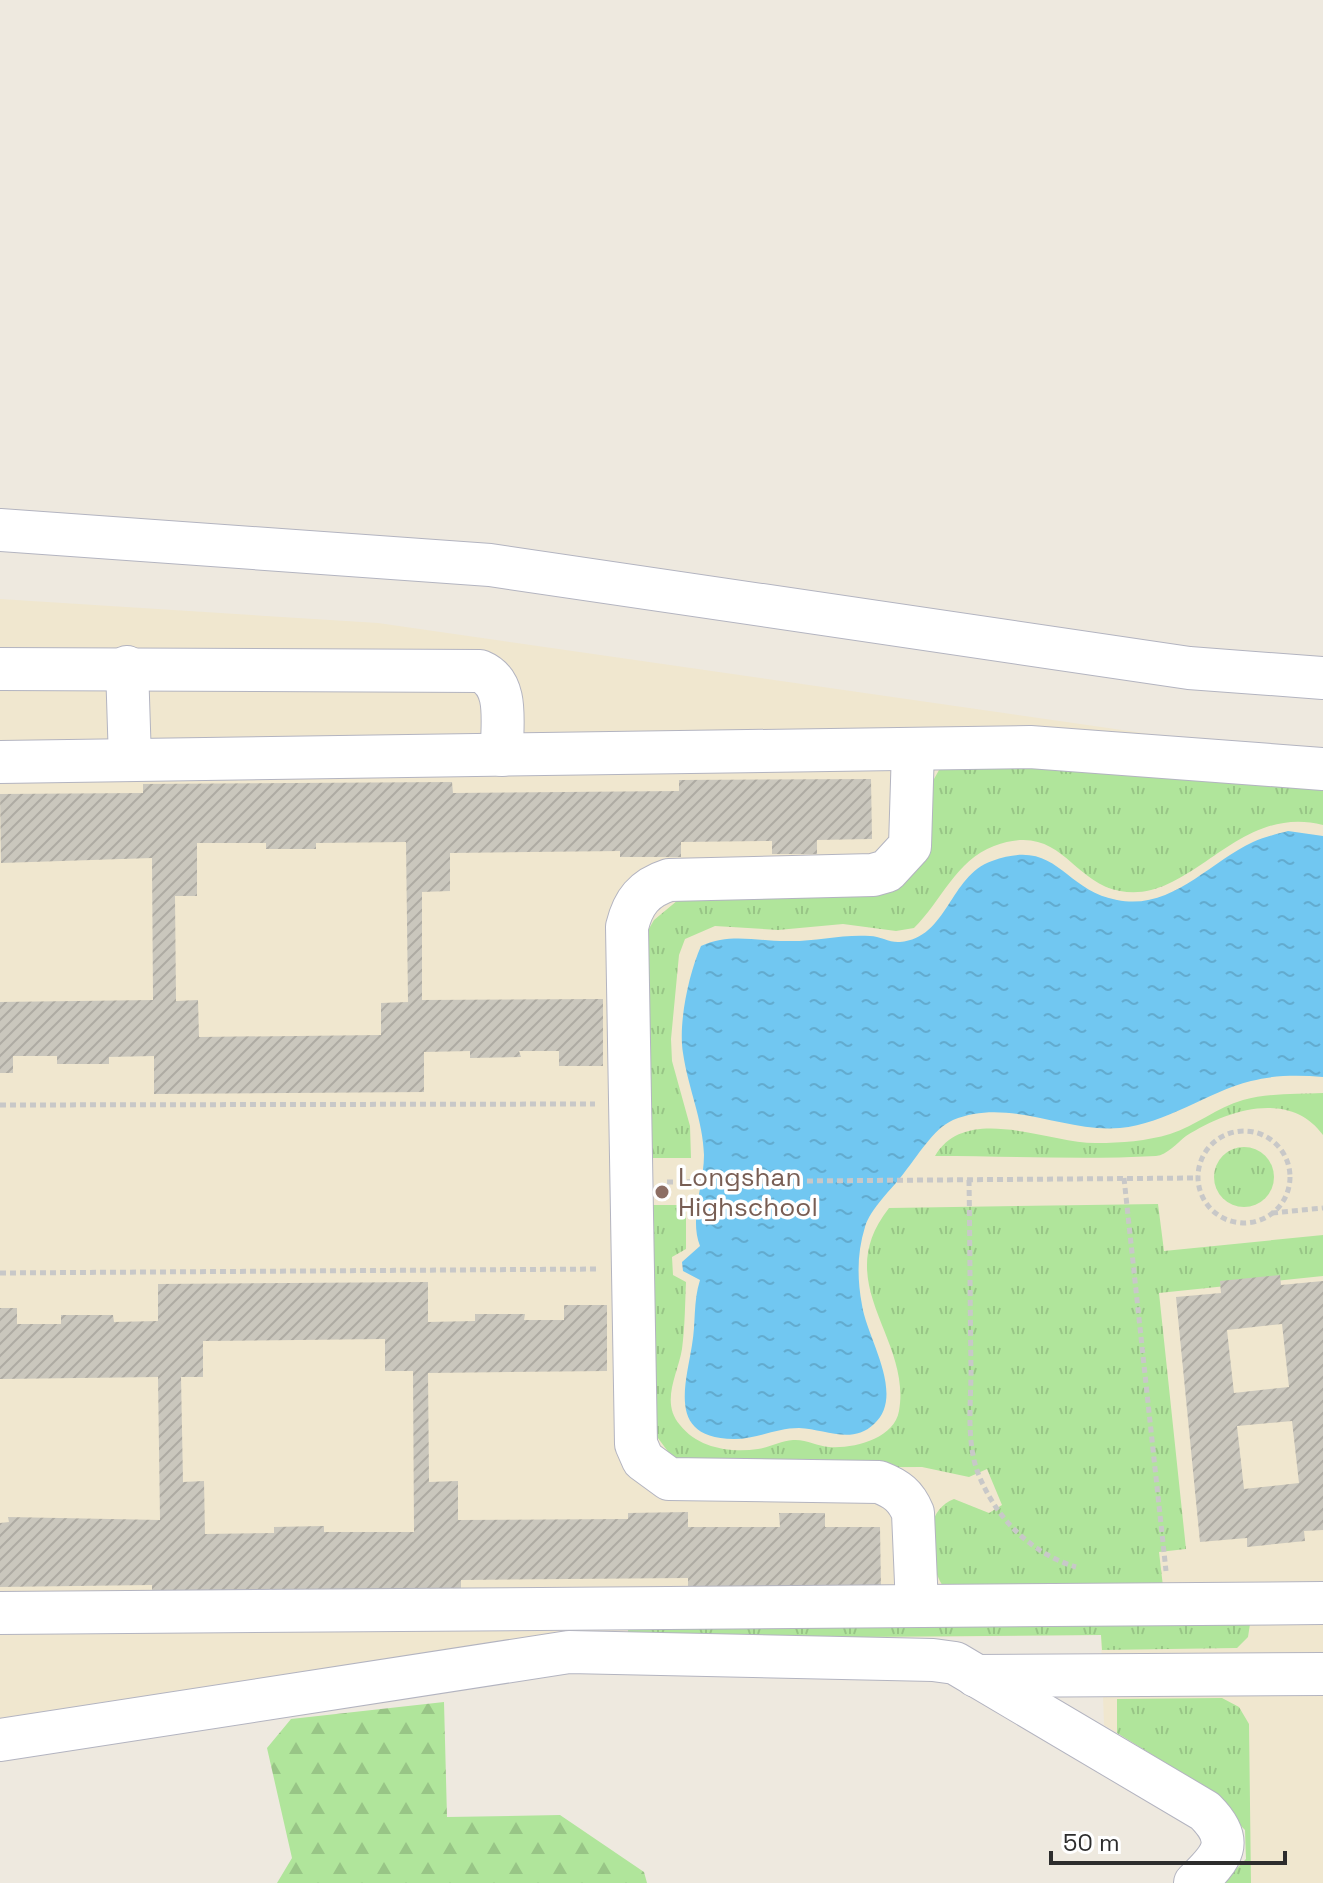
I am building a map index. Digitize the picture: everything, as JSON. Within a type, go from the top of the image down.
[{"type":"street","points":[[0,530],[490,565],[1189,668],[1323,678]]},
{"type":"street","points":[[127,667],[130,760]]},
{"type":"street","points":[[0,669],[127,667],[480,671],[499,685],[502,755]]},
{"type":"street","points":[[0,762],[1030,747],[1323,769]]},
{"type":"street","points":[[913,749],[910,846],[887,871],[854,878],[669,880],[653,885],[631,909],[627,927],[636,1444],[643,1460],[669,1479],[690,1482],[879,1482],[895,1489],[907,1500],[913,1513],[917,1606]]},
{"type":"street","points":[[0,1613],[1323,1603]]},
{"type":"street","points":[[0,1740],[569,1652],[933,1660],[955,1663],[1205,1811],[1223,1836],[1222,1850],[1215,1863],[1195,1883]]},
{"type":"street","points":[[976,1676],[1323,1674]]},
{"type":"path","points":[[0,1105],[606,1104]]},
{"type":"path","points":[[1272,1214],[1287,1197],[1289,1165],[1271,1139],[1256,1132],[1226,1134],[1204,1153],[1198,1178],[1201,1195],[1220,1217],[1248,1223],[1272,1214],[1323,1208]]},
{"type":"path","points":[[1124,1178],[1166,1571]]},
{"type":"path","points":[[632,1182],[1198,1178]]},
{"type":"path","points":[[969,1180],[972,1421],[977,1471],[992,1502],[1020,1535],[1062,1562],[1088,1570]]},
{"type":"path","points":[[0,1273],[606,1269]]},
{"type":"path","points":[[1154,1571],[1182,1570]]},
{"type":"shaded area","name":"Longshan Highschool","points":[[0,599],[378,623],[1261,750],[1323,750],[1323,1883],[1222,1883],[1246,1859],[1245,1830],[1198,1783],[1104,1725],[1101,1635],[527,1642],[365,1662],[0,1718]]},
{"type":"green space","points":[[966,763],[1323,785],[1323,825],[1292,822],[1265,828],[1240,839],[1170,883],[1146,891],[1120,891],[1103,885],[1050,847],[1035,841],[1017,840],[994,846],[969,861],[914,928],[896,931],[843,924],[778,930],[715,926],[685,939],[679,955],[671,1039],[672,1061],[690,1126],[691,1158],[648,1158],[647,932],[654,920],[678,900],[870,894],[939,770],[948,765]]},
{"type":"green space","points":[[1323,1093],[1323,1135],[1309,1121],[1293,1112],[1257,1108],[1220,1118],[1156,1156],[935,1156],[949,1140],[967,1131],[987,1128],[1010,1130],[1078,1142],[1134,1141],[1180,1131],[1243,1100]]},
{"type":"green space","points":[[1244,1147],[1265,1156],[1274,1177],[1265,1198],[1244,1207],[1223,1198],[1214,1177],[1223,1156]]},
{"type":"green space","points":[[1158,1204],[1164,1251],[1323,1235],[1323,1276],[1159,1293],[1186,1549],[1159,1552],[1164,1595],[946,1591],[931,1555],[931,1527],[935,1515],[954,1499],[989,1513],[1002,1505],[987,1469],[969,1477],[922,1467],[701,1468],[672,1457],[655,1434],[651,1205],[686,1205],[686,1249],[672,1257],[673,1275],[686,1282],[682,1349],[671,1397],[674,1416],[687,1433],[705,1444],[737,1450],[758,1449],[793,1440],[829,1447],[860,1444],[881,1435],[896,1421],[900,1384],[869,1286],[867,1261],[873,1236],[889,1208]]},
{"type":"green space","points":[[628,1622],[1250,1624],[1248,1637],[1237,1648],[1102,1650],[1101,1635],[855,1637],[628,1634]]},
{"type":"green space","points":[[1222,1698],[1239,1707],[1249,1724],[1251,1883],[1222,1883],[1246,1859],[1245,1830],[1198,1783],[1117,1733],[1117,1699]]},
{"type":"green space","points":[[444,1702],[447,1817],[560,1815],[644,1872],[647,1883],[277,1883],[292,1858],[267,1748],[291,1719]]},
{"type":"water","points":[[1288,831],[1323,836],[1323,1077],[1287,1076],[1251,1081],[1218,1092],[1154,1121],[1120,1128],[1078,1126],[995,1112],[953,1120],[932,1137],[876,1206],[862,1237],[860,1295],[886,1383],[883,1412],[874,1424],[857,1434],[799,1428],[734,1439],[699,1430],[690,1420],[685,1393],[700,1280],[683,1271],[682,1262],[700,1246],[696,1213],[704,1155],[701,1129],[685,1066],[682,1027],[692,970],[701,946],[724,939],[791,941],[874,936],[900,942],[916,938],[939,919],[966,879],[992,861],[1014,855],[1046,860],[1084,886],[1117,900],[1137,902],[1155,899],[1188,883],[1253,842]]},
{"type":"building","points":[[871,779],[872,839],[817,840],[817,854],[772,854],[772,841],[681,842],[681,857],[620,857],[620,851],[450,853],[450,891],[422,892],[422,1000],[603,999],[603,1066],[559,1066],[559,1051],[519,1051],[521,1057],[470,1058],[470,1051],[424,1052],[424,1092],[154,1094],[154,1056],[109,1057],[109,1064],[57,1064],[57,1056],[13,1056],[13,1073],[0,1073],[0,1002],[153,1000],[152,858],[1,863],[0,794],[143,793],[143,784],[452,782],[453,793],[679,791],[679,780]],"holes":[[[406,842],[408,1002],[381,1003],[381,1035],[199,1037],[198,1000],[176,1001],[175,896],[197,896],[197,843],[266,843],[266,849],[316,849],[316,843]]]},
{"type":"building","points":[[1280,1275],[1281,1285],[1323,1281],[1323,1530],[1304,1531],[1305,1541],[1247,1547],[1247,1538],[1200,1542],[1176,1297],[1221,1293],[1220,1281]],"holes":[[[1282,1324],[1289,1387],[1234,1393],[1227,1330]],[[1292,1421],[1299,1483],[1244,1489],[1237,1426]]]},
{"type":"building","points":[[428,1282],[428,1322],[475,1321],[475,1314],[525,1314],[524,1320],[564,1320],[564,1305],[607,1305],[607,1371],[428,1373],[429,1482],[458,1481],[458,1520],[628,1519],[628,1513],[688,1512],[688,1527],[780,1527],[779,1513],[825,1513],[825,1527],[880,1527],[881,1587],[688,1589],[688,1578],[461,1580],[461,1591],[152,1594],[152,1585],[0,1587],[0,1523],[9,1522],[8,1517],[160,1520],[158,1377],[0,1379],[0,1308],[17,1308],[17,1324],[61,1324],[61,1315],[113,1315],[114,1322],[158,1321],[158,1284]],"holes":[[[385,1339],[385,1371],[413,1371],[414,1532],[324,1532],[324,1526],[274,1527],[274,1533],[205,1534],[204,1481],[183,1482],[181,1377],[203,1377],[203,1341]]]},
{"type":"place","name":"Longshan Highschool","points":[[662,1192]]}]
